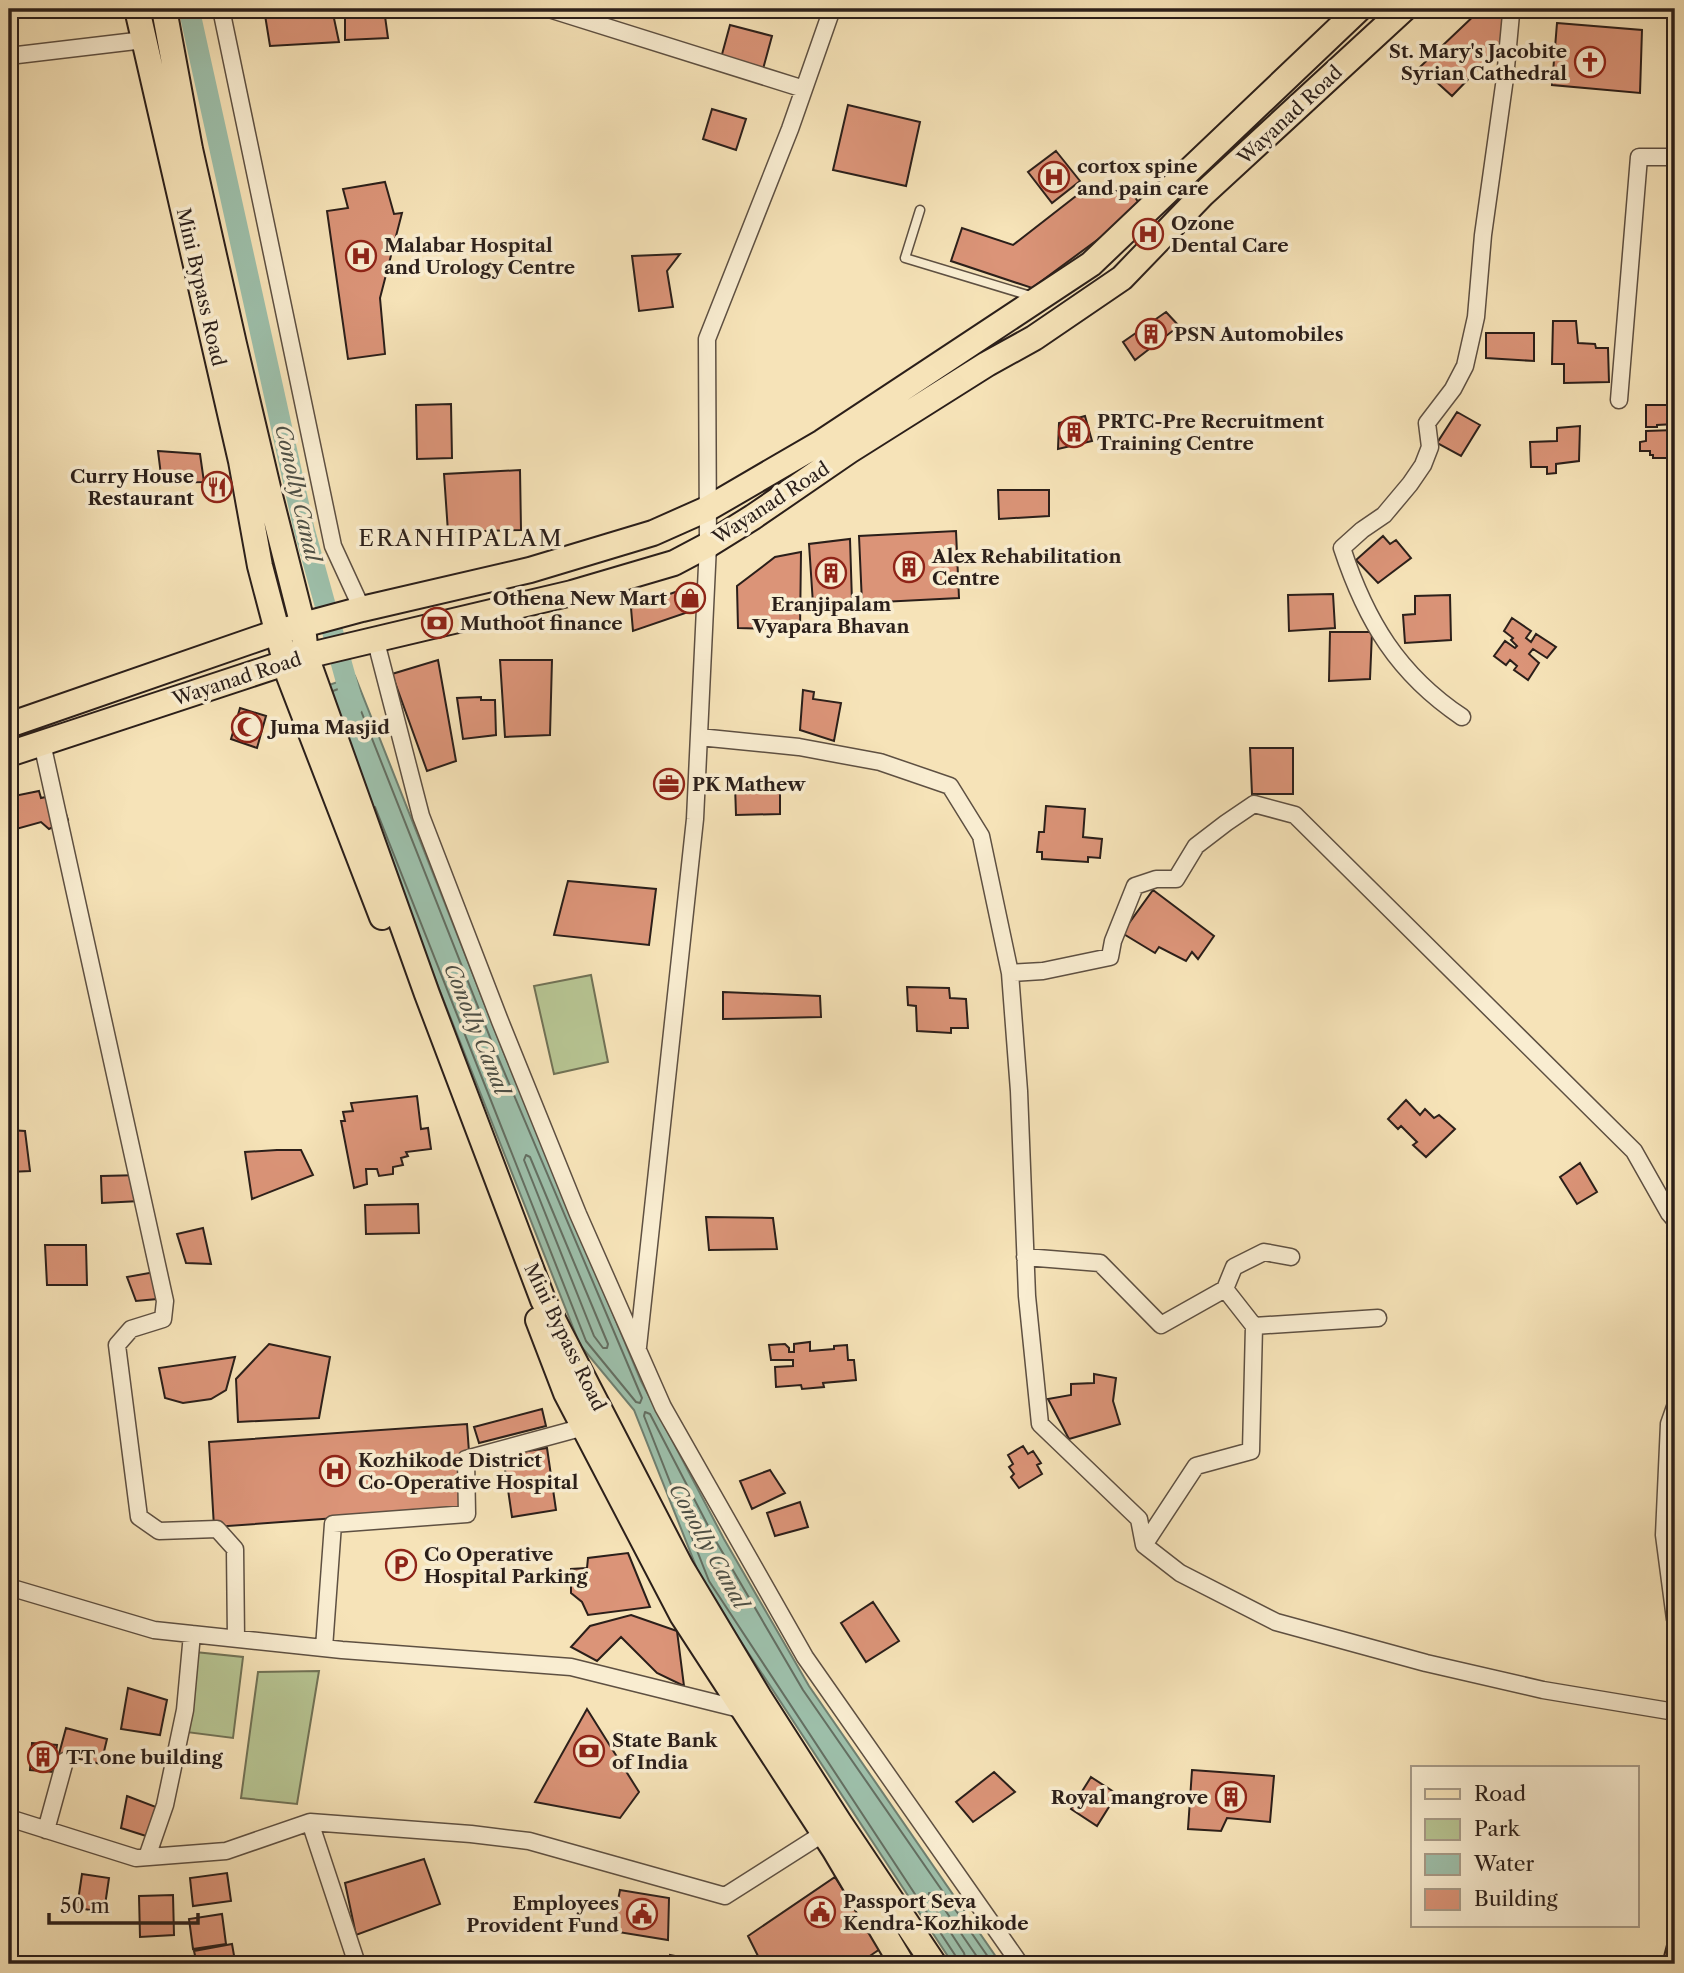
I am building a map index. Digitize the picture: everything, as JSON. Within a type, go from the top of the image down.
[{"type":"main road","name":"Mini Bypass Road","points":[[137,9],[241,461],[260,566],[277,632],[296,659],[543,1300],[681,1567],[759,1697],[934,1964]]},
{"type":"main road","points":[[164,9],[190,149],[234,344],[303,626],[296,659]]},
{"type":"main road","name":"Wayanad Road","points":[[9,725],[277,632],[530,569],[653,533],[707,509],[822,442],[1091,264],[1359,9]]},
{"type":"main road","name":"Wayanad Road","points":[[9,754],[296,659],[572,593],[674,563],[708,545],[861,444],[987,364],[1034,338],[1122,278],[1202,195],[1404,9]]},
{"type":"main road","name":"Mini Bypass Road","points":[[296,659],[289,676],[566,1393],[682,1615],[824,1833],[902,1964]]},
{"type":"street","points":[[221,9],[333,546],[362,609]]},
{"type":"street","points":[[549,9],[804,89]]},
{"type":"street","points":[[637,1349],[695,819],[708,545],[707,339],[790,129],[832,9]]},
{"type":"street","points":[[1462,717],[1437,700],[1398,660],[1368,611],[1342,548],[1384,515],[1423,465],[1430,447],[1427,423],[1453,389],[1465,366],[1476,317],[1483,235],[1505,78],[1511,14],[1509,9]]},
{"type":"street","points":[[9,55],[145,40]]},
{"type":"street","points":[[1619,400],[1639,158],[1675,157]]},
{"type":"street","points":[[375,638],[421,816],[578,1214],[663,1407],[805,1657],[1020,1964]]},
{"type":"street","points":[[699,737],[799,747],[880,762],[950,786],[981,836],[1010,974],[1019,1091],[1027,1296],[1040,1424],[1139,1519],[1144,1545],[1180,1573],[1276,1622],[1426,1663],[1543,1690],[1675,1712]]},
{"type":"street","points":[[42,743],[165,1301],[163,1319],[131,1329],[117,1345],[139,1517],[159,1531],[217,1529],[235,1549],[236,1639]]},
{"type":"street","points":[[1010,974],[1043,971],[1110,957],[1113,941],[1135,886],[1156,879],[1176,879],[1196,846],[1254,804],[1295,815],[1634,1151],[1675,1220]]},
{"type":"street","points":[[1025,1257],[1100,1262],[1161,1325],[1225,1289],[1234,1267],[1264,1252],[1291,1257]]},
{"type":"street","points":[[1144,1545],[1196,1466],[1251,1451],[1254,1326],[1225,1289]]},
{"type":"street","points":[[1254,1326],[1378,1318]]},
{"type":"street","points":[[1675,1407],[1669,1424],[1664,1535],[1675,1619]]},
{"type":"street","points":[[324,1648],[333,1524],[467,1514],[466,1459],[584,1427]]},
{"type":"street","points":[[9,1587],[154,1630],[324,1648],[571,1667],[744,1710]]},
{"type":"street","points":[[147,1857],[165,1805],[185,1710],[192,1634]]},
{"type":"street","points":[[46,1830],[65,1760]]},
{"type":"street","points":[[9,1818],[136,1858],[226,1852],[310,1822],[471,1834],[528,1841],[725,1896],[824,1833]]},
{"type":"street","points":[[310,1822],[357,1964]]},
{"type":"lane","points":[[920,210],[905,258],[1040,299]]},
{"type":"green space","points":[[591,975],[608,1062],[554,1074],[534,986]]},
{"type":"green space","points":[[195,1652],[243,1657],[233,1738],[186,1732]]},
{"type":"green space","points":[[319,1671],[297,1804],[241,1798],[258,1672]]},
{"type":"water","points":[[355,676],[504,1053],[641,1381],[724,1539],[809,1686],[1001,1964],[953,1964],[703,1584],[634,1410],[580,1345],[320,688]]},
{"type":"building","points":[[264,9],[332,9],[339,42],[270,46]]},
{"type":"building","points":[[345,9],[384,9],[388,38],[345,40]]},
{"type":"building","points":[[1063,9],[1116,9],[1064,15]]},
{"type":"building","points":[[1481,9],[1493,9],[1503,18],[1500,46],[1452,96],[1420,67]]},
{"type":"building","points":[[1557,23],[1642,30],[1640,93],[1552,85]]},
{"type":"building","points":[[730,25],[772,36],[763,69],[721,58]]},
{"type":"building","points":[[848,105],[920,122],[906,186],[833,170]]},
{"type":"building","points":[[712,109],[746,119],[736,150],[703,139]]},
{"type":"building","name":"cortox spine and pain care","points":[[1056,151],[1080,181],[1052,203],[1028,172]]},
{"type":"building","points":[[385,182],[394,214],[402,213],[380,298],[385,354],[348,359],[327,211],[348,208],[343,189]]},
{"type":"building","points":[[1085,189],[1131,192],[1142,207],[1032,288],[951,261],[962,228],[1013,245]]},
{"type":"building","points":[[680,254],[667,271],[673,307],[639,311],[632,256]]},
{"type":"building","name":"PSN Automobiles","points":[[1166,312],[1179,326],[1135,360],[1123,342]]},
{"type":"building","points":[[1553,321],[1576,321],[1578,343],[1608,348],[1609,382],[1564,383],[1564,364],[1552,364]]},
{"type":"building","points":[[1486,333],[1534,333],[1534,361],[1486,358]]},
{"type":"building","points":[[451,404],[452,458],[417,459],[416,405]]},
{"type":"building","points":[[1646,405],[1675,405],[1675,424],[1646,427]]},
{"type":"building","points":[[1457,412],[1480,425],[1461,456],[1437,443]]},
{"type":"building","name":"PRTC-Pre Recruitment Training Centre","points":[[1085,416],[1092,441],[1058,449],[1059,423]]},
{"type":"building","points":[[1580,426],[1579,461],[1556,464],[1556,473],[1547,474],[1547,467],[1531,467],[1530,442],[1557,441],[1557,428]]},
{"type":"building","points":[[1675,430],[1675,456],[1653,458],[1650,451],[1640,451],[1640,442],[1646,441],[1646,431]]},
{"type":"building","points":[[158,451],[200,454],[204,482],[162,483]]},
{"type":"building","points":[[520,470],[521,530],[448,532],[444,474]]},
{"type":"building","points":[[998,490],[1049,490],[1049,516],[999,519]]},
{"type":"building","name":"Alex Rehabilitation Centre","points":[[956,531],[959,598],[862,603],[859,536]]},
{"type":"building","points":[[1383,536],[1390,544],[1396,540],[1411,558],[1378,583],[1356,560]]},
{"type":"building","name":"Eranjipalam Vyapara Bhavan","points":[[850,539],[852,602],[813,604],[809,544]]},
{"type":"building","points":[[801,552],[800,630],[738,628],[737,586],[775,557]]},
{"type":"building","points":[[703,582],[700,608],[633,631],[631,608]]},
{"type":"building","points":[[1333,594],[1335,628],[1289,631],[1288,595]]},
{"type":"building","points":[[1450,595],[1451,640],[1405,643],[1403,615],[1415,614],[1415,596]]},
{"type":"building","points":[[1512,618],[1531,631],[1526,638],[1531,642],[1536,634],[1556,647],[1547,658],[1533,649],[1529,654],[1539,663],[1528,680],[1514,670],[1517,666],[1510,660],[1506,665],[1494,656],[1505,641],[1515,648],[1517,646],[1511,640],[1513,638],[1504,631]]},
{"type":"building","points":[[1330,632],[1372,632],[1370,679],[1329,681]]},
{"type":"building","points":[[438,660],[456,761],[427,771],[392,674]]},
{"type":"building","points":[[500,660],[552,660],[550,735],[505,737]]},
{"type":"building","points":[[803,690],[814,692],[813,699],[841,703],[834,741],[800,730]]},
{"type":"building","points":[[481,697],[481,700],[495,700],[496,735],[463,739],[457,698]]},
{"type":"building","points":[[240,708],[266,716],[257,748],[231,739]]},
{"type":"building","points":[[1250,748],[1293,748],[1293,794],[1252,794]]},
{"type":"building","points":[[735,785],[780,786],[780,814],[736,815]]},
{"type":"building","points":[[39,791],[41,798],[59,794],[68,820],[49,829],[41,822],[9,831],[9,797]]},
{"type":"building","points":[[1046,806],[1085,809],[1083,837],[1102,839],[1100,858],[1088,857],[1088,862],[1042,859],[1042,852],[1037,852],[1039,832],[1044,832]]},
{"type":"building","points":[[568,881],[656,889],[649,945],[554,935]]},
{"type":"building","points":[[1153,890],[1214,936],[1198,959],[1192,952],[1186,961],[1159,947],[1155,953],[1122,933]]},
{"type":"building","points":[[907,987],[949,988],[950,998],[966,999],[968,1028],[951,1028],[951,1033],[917,1031],[916,1006],[908,1005]]},
{"type":"building","points":[[723,992],[820,996],[821,1017],[723,1019]]},
{"type":"building","points":[[417,1096],[421,1129],[428,1128],[431,1149],[406,1152],[408,1156],[401,1158],[403,1165],[393,1167],[393,1174],[379,1176],[377,1169],[366,1169],[367,1184],[354,1188],[341,1121],[345,1121],[343,1112],[353,1111],[351,1103]]},
{"type":"building","points":[[1406,1100],[1420,1115],[1425,1109],[1434,1118],[1439,1115],[1455,1129],[1426,1157],[1413,1145],[1417,1142],[1401,1126],[1398,1129],[1388,1119]]},
{"type":"building","points":[[9,1130],[25,1131],[30,1171],[9,1172]]},
{"type":"building","points":[[301,1150],[313,1175],[252,1199],[245,1152]]},
{"type":"building","points":[[1580,1163],[1597,1192],[1577,1204],[1560,1177]]},
{"type":"building","points":[[142,1175],[140,1201],[102,1203],[101,1176]]},
{"type":"building","points":[[418,1204],[419,1233],[366,1234],[365,1205]]},
{"type":"building","points":[[706,1217],[773,1218],[777,1249],[709,1250]]},
{"type":"building","points":[[203,1228],[211,1264],[186,1263],[177,1234]]},
{"type":"building","points":[[45,1245],[86,1245],[87,1285],[47,1285]]},
{"type":"building","points":[[166,1270],[168,1298],[136,1301],[127,1277]]},
{"type":"building","points":[[810,1342],[810,1351],[847,1345],[848,1360],[854,1360],[856,1380],[823,1383],[824,1387],[802,1389],[801,1385],[776,1387],[775,1367],[793,1366],[793,1360],[771,1360],[769,1345],[785,1344],[789,1352],[794,1352],[794,1344]]},
{"type":"building","points":[[269,1344],[330,1357],[319,1418],[238,1422],[236,1379]]},
{"type":"building","points":[[235,1357],[226,1390],[211,1399],[183,1403],[165,1398],[159,1368]]},
{"type":"building","points":[[1094,1374],[1116,1378],[1113,1401],[1120,1424],[1069,1439],[1048,1399],[1071,1395],[1071,1384],[1094,1383]]},
{"type":"building","points":[[542,1409],[546,1426],[479,1443],[474,1427]]},
{"type":"building","name":"Kozhikode District Co-Operative Hospital","points":[[467,1424],[473,1508],[214,1527],[209,1442]]},
{"type":"building","points":[[1023,1446],[1028,1454],[1033,1451],[1041,1463],[1037,1465],[1042,1474],[1019,1488],[1011,1477],[1014,1474],[1009,1467],[1013,1464],[1008,1455]]},
{"type":"building","points":[[547,1448],[556,1510],[512,1517],[503,1455]]},
{"type":"building","points":[[770,1470],[785,1493],[752,1509],[740,1481]]},
{"type":"building","points":[[800,1502],[808,1527],[775,1536],[767,1513]]},
{"type":"building","points":[[628,1553],[650,1607],[588,1615],[582,1602],[571,1593],[571,1569],[587,1568],[588,1558]]},
{"type":"building","points":[[873,1602],[899,1641],[866,1662],[841,1623]]},
{"type":"building","points":[[631,1615],[677,1631],[684,1686],[657,1673],[621,1637],[597,1661],[571,1647],[590,1626]]},
{"type":"building","points":[[128,1688],[167,1700],[160,1735],[121,1729]]},
{"type":"building","name":"State Bank of India","points":[[587,1709],[639,1792],[620,1818],[535,1802]]},
{"type":"building","points":[[66,1728],[107,1739],[101,1764],[59,1754]]},
{"type":"building","name":"TT one building","points":[[32,1743],[57,1745],[53,1772],[30,1770]]},
{"type":"building","name":"Royal mangrove","points":[[1192,1770],[1274,1776],[1270,1822],[1227,1818],[1221,1831],[1188,1829]]},
{"type":"building","points":[[994,1772],[1015,1792],[973,1822],[956,1802]]},
{"type":"building","points":[[1091,1777],[1117,1794],[1097,1826],[1071,1809]]},
{"type":"building","points":[[127,1796],[156,1807],[146,1836],[121,1828]]},
{"type":"building","points":[[424,1859],[440,1904],[356,1935],[345,1883]]},
{"type":"building","points":[[227,1873],[231,1901],[193,1906],[190,1878]]},
{"type":"building","points":[[82,1874],[109,1878],[104,1912],[77,1908]]},
{"type":"building","name":"Passport Seva Kendra-Kozhikode","points":[[835,1877],[880,1949],[858,1964],[762,1964],[748,1936]]},
{"type":"building","name":"Employees Provident Fund","points":[[620,1890],[669,1898],[668,1940],[612,1931]]},
{"type":"building","points":[[173,1895],[174,1935],[140,1937],[139,1896]]},
{"type":"building","points":[[222,1914],[226,1944],[193,1949],[189,1919]]},
{"type":"building","points":[[1675,1914],[1675,1964],[1662,1964]]},
{"type":"building","points":[[232,1944],[235,1961],[197,1964],[194,1951]]},
{"type":"building","points":[[670,1955],[716,1964],[669,1964]]},
{"type":"waterway","name":"Conolly Canal","points":[[189,9],[304,529],[353,705]]},
{"type":"place","name":"St. Mary's Jacobite Syrian Cathedral","points":[[1590,62]]},
{"type":"place","name":"cortox spine and pain care","points":[[1054,177]]},
{"type":"place","name":"Ozone Dental Care","points":[[1148,234]]},
{"type":"place","name":"Malabar Hospital and Urology Centre","points":[[361,256]]},
{"type":"place","name":"PSN Automobiles","points":[[1151,334]]},
{"type":"place","name":"PRTC-Pre Recruitment Training Centre","points":[[1074,432]]},
{"type":"place","name":"Curry House Restaurant","points":[[217,487]]},
{"type":"place","name":"Alex Rehabilitation Centre","points":[[909,567]]},
{"type":"place","name":"Eranjipalam Vyapara Bhavan","points":[[831,573]]},
{"type":"place","name":"Othena New Mart","points":[[690,598]]},
{"type":"place","name":"Muthoot finance","points":[[437,623]]},
{"type":"place","name":"Juma Masjid","points":[[247,727]]},
{"type":"place","name":"PK Mathew","points":[[669,784]]},
{"type":"place","name":"Kozhikode District Co-Operative Hospital","points":[[335,1471]]},
{"type":"place","name":"Co Operative Hospital Parking","points":[[401,1565]]},
{"type":"place","name":"State Bank of India","points":[[589,1751]]},
{"type":"place","name":"TT one building","points":[[43,1757]]},
{"type":"place","name":"Royal mangrove","points":[[1231,1797]]},
{"type":"place","name":"Passport Seva Kendra-Kozhikode","points":[[820,1912]]},
{"type":"place","name":"Employees Provident Fund","points":[[642,1914]]},
{"type":"district","name":"ERANHIPALAM","points":[[461,538]]}]
